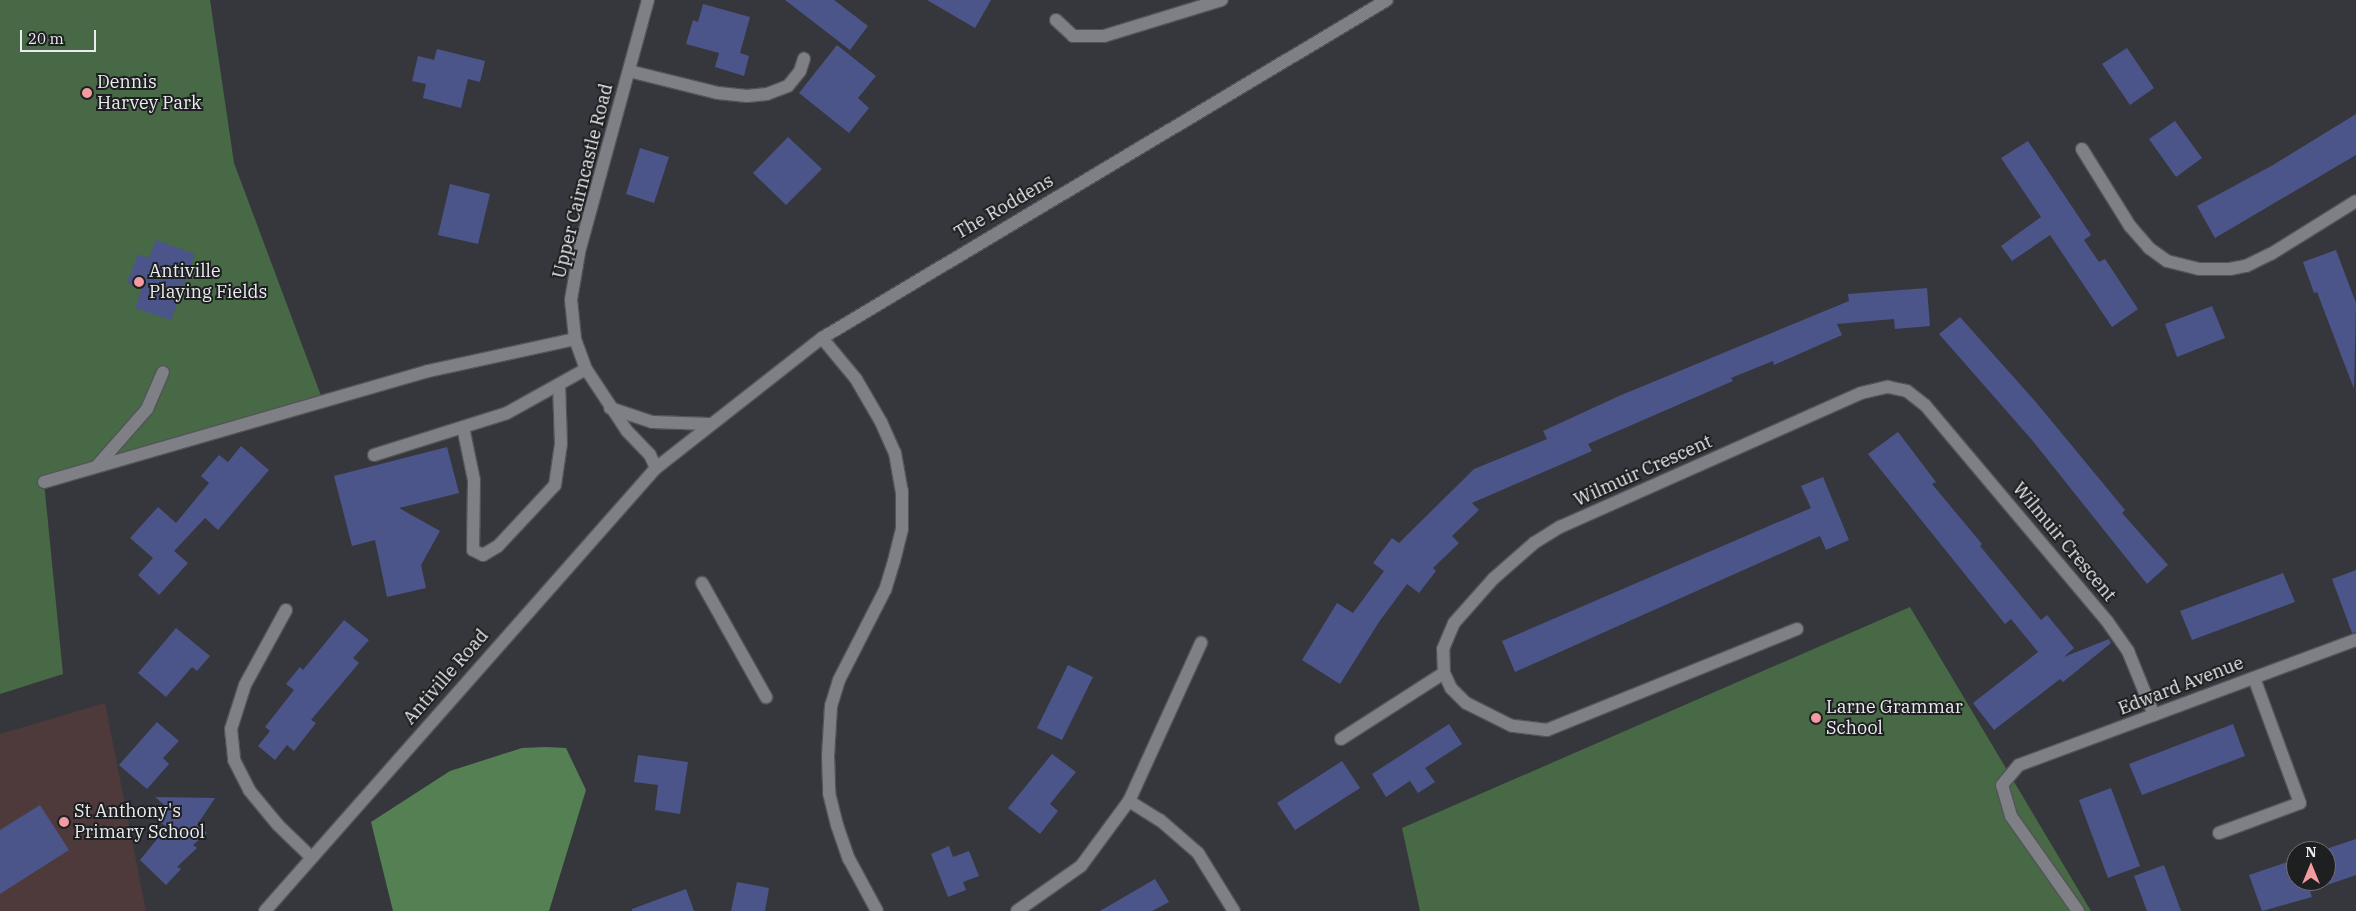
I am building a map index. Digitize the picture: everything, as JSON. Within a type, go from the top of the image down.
[{"type":"street","name":"Upper Cairncastle Road","points":[[648,0],[574,276],[571,300],[575,339],[586,369],[610,408],[650,455],[656,468]]},
{"type":"street","points":[[1056,20],[1073,36],[1104,36],[1222,0]]},
{"type":"street","name":"The Roddens","points":[[656,468],[822,338],[1378,2]]},
{"type":"street","points":[[629,71],[718,92],[747,96],[767,94],[788,86],[800,71],[804,59]]},
{"type":"street","points":[[2082,149],[2130,226],[2149,248],[2168,261],[2199,269],[2230,269],[2246,266],[2356,200]]},
{"type":"street","points":[[822,338],[856,379],[881,422],[895,454],[902,491],[902,529],[894,561],[885,590],[839,680],[831,706],[828,756],[829,793],[838,825],[849,859],[877,911]]},
{"type":"street","points":[[44,482],[428,371],[575,339]]},
{"type":"street","points":[[374,455],[507,413],[559,386],[586,369]]},
{"type":"street","points":[[97,466],[147,409],[163,372]]},
{"type":"street","points":[[464,427],[474,480],[473,550],[483,555],[498,546],[555,485],[561,444],[559,386]]},
{"type":"street","name":"Wilmuir Crescent","points":[[1444,673],[1443,649],[1454,624],[1492,579],[1534,543],[1560,527],[1861,393],[1888,387],[1906,391],[1925,405],[2107,621],[2128,651],[2154,715]]},
{"type":"street","points":[[610,408],[652,422],[710,424]]},
{"type":"street","name":"Antiville Road","points":[[265,911],[656,468]]},
{"type":"street","points":[[702,583],[766,697]]},
{"type":"street","points":[[286,610],[245,685],[231,729],[234,760],[249,790],[278,825],[311,857]]},
{"type":"street","points":[[1341,739],[1444,673],[1451,688],[1466,703],[1512,726],[1547,730],[1797,629]]},
{"type":"street","name":"Edward Avenue","points":[[2078,911],[2011,816],[2002,786],[2019,765],[2356,640]]},
{"type":"street","points":[[1016,911],[1080,866],[1129,801],[1148,766],[1201,644]]},
{"type":"street","points":[[2220,834],[2300,803],[2254,678]]},
{"type":"street","points":[[1129,801],[1160,820],[1198,854],[1234,911]]},
{"type":"shaded area","name":"St Anthony's Primary School","points":[[105,703],[146,911],[0,911],[0,734]]},
{"type":"green space","name":"Antiville Playing Fields","points":[[0,0],[210,0],[234,163],[323,401],[44,482],[63,674],[0,694]]},
{"type":"green space","name":"Larne Grammar School","points":[[1910,607],[2091,911],[1420,911],[1402,828]]},
{"type":"green space","points":[[522,748],[566,748],[586,790],[549,911],[393,911],[371,822],[450,771]]},
{"type":"building","points":[[785,0],[834,0],[868,26],[850,50]]},
{"type":"building","points":[[927,0],[991,0],[975,28]]},
{"type":"building","points":[[703,4],[750,17],[740,53],[749,56],[744,76],[715,67],[719,53],[686,44],[693,20],[698,22]]},
{"type":"building","points":[[837,45],[876,76],[858,98],[869,108],[849,133],[799,93]]},
{"type":"building","points":[[2127,48],[2154,88],[2130,105],[2102,64]]},
{"type":"building","points":[[437,49],[485,61],[480,82],[468,79],[461,108],[423,98],[426,84],[412,81],[418,56],[434,60]]},
{"type":"building","points":[[2356,114],[2356,155],[2215,238],[2197,206],[2273,165]]},
{"type":"building","points":[[2175,121],[2202,158],[2176,177],[2149,139]]},
{"type":"building","points":[[788,137],[822,169],[786,205],[753,173]]},
{"type":"building","points":[[2028,141],[2091,235],[2084,240],[2099,262],[2105,259],[2138,309],[2112,327],[2050,235],[2012,261],[2001,246],[2041,217],[2001,158]]},
{"type":"building","points":[[640,148],[669,157],[654,203],[626,194]]},
{"type":"building","points":[[450,184],[490,194],[478,244],[438,235]]},
{"type":"building","points":[[156,240],[195,254],[171,320],[135,308],[142,288],[127,283],[138,254],[149,258]]},
{"type":"building","points":[[2336,250],[2356,303],[2354,389],[2317,292],[2314,293],[2303,262]]},
{"type":"building","points":[[1927,288],[1930,326],[1895,329],[1894,319],[1837,324],[1842,335],[1774,365],[1773,361],[1731,378],[1733,381],[1588,444],[1592,451],[1472,503],[1479,510],[1452,536],[1459,543],[1433,568],[1436,571],[1419,593],[1407,584],[1379,622],[1340,684],[1302,660],[1337,603],[1353,613],[1384,571],[1373,563],[1392,538],[1399,543],[1474,469],[1547,439],[1543,431],[1619,396],[1849,301],[1848,294]]},
{"type":"building","points":[[2212,306],[2225,338],[2177,357],[2165,324]]},
{"type":"building","points":[[1960,317],[2035,401],[2125,510],[2122,513],[2168,565],[2147,584],[2032,440],[1939,334]]},
{"type":"building","points":[[1898,432],[1936,482],[1932,484],[1982,544],[1980,546],[2041,620],[2047,615],[2074,648],[2064,657],[2109,639],[2111,643],[2063,682],[2060,679],[1994,730],[1973,703],[2038,652],[2011,619],[2005,624],[1868,454]]},
{"type":"building","points":[[241,446],[269,470],[218,530],[205,518],[174,551],[188,563],[159,595],[138,575],[153,558],[130,538],[158,507],[176,523],[209,483],[201,476],[219,455],[228,462]]},
{"type":"building","points":[[447,447],[459,493],[399,508],[440,531],[421,565],[426,588],[387,597],[375,540],[352,546],[334,476]]},
{"type":"building","points":[[1823,477],[1849,540],[1826,550],[1820,536],[1515,672],[1502,641],[1811,508],[1801,486]]},
{"type":"building","points":[[2356,570],[2356,632],[2352,633],[2332,579]]},
{"type":"building","points":[[2283,573],[2295,602],[2192,640],[2180,611]]},
{"type":"building","points":[[344,620],[369,640],[353,658],[359,663],[311,720],[316,723],[294,751],[287,745],[275,760],[258,746],[270,731],[265,727],[294,690],[286,684],[300,667],[303,670]]},
{"type":"building","points":[[176,628],[210,656],[197,671],[192,667],[166,697],[138,673]]},
{"type":"building","points":[[1068,665],[1093,677],[1062,740],[1037,728]]},
{"type":"building","points":[[157,722],[179,741],[163,758],[169,764],[147,789],[119,765]]},
{"type":"building","points":[[1449,724],[1462,744],[1425,768],[1435,782],[1418,793],[1410,781],[1386,797],[1372,774]]},
{"type":"building","points":[[2233,724],[2245,756],[2142,795],[2129,764]]},
{"type":"building","points":[[1052,754],[1076,772],[1050,804],[1058,811],[1040,834],[1008,808]]},
{"type":"building","points":[[638,755],[688,762],[680,814],[655,810],[658,785],[634,782]]},
{"type":"building","points":[[1342,761],[1360,788],[1295,830],[1277,803]]},
{"type":"building","points":[[2111,788],[2140,866],[2108,878],[2079,800]]},
{"type":"building","points":[[155,797],[215,798],[197,825],[207,833],[193,845],[197,848],[177,867],[181,869],[166,885],[140,860],[167,827],[158,821],[169,809]]},
{"type":"building","points":[[40,805],[69,850],[0,894],[0,830]]},
{"type":"building","points":[[2356,839],[2356,875],[2336,882],[2336,846]]},
{"type":"building","points":[[949,846],[953,857],[969,851],[979,876],[963,882],[966,890],[948,897],[931,854]]},
{"type":"building","points":[[2286,862],[2286,891],[2310,891],[2312,897],[2262,911],[2249,875]]},
{"type":"building","points":[[2164,865],[2181,911],[2147,911],[2134,876]]},
{"type":"building","points":[[1155,879],[1169,902],[1152,911],[1100,911]]},
{"type":"building","points":[[737,882],[769,888],[765,911],[731,911]]},
{"type":"building","points":[[686,889],[694,911],[632,911],[632,909]]},
{"type":"place","name":"Dennis Harvey Park","points":[[87,93]]},
{"type":"place","name":"Antiville Playing Fields","points":[[139,282]]},
{"type":"place","name":"Larne Grammar School","points":[[1816,718]]},
{"type":"place","name":"St Anthony's Primary School","points":[[64,822]]}]
